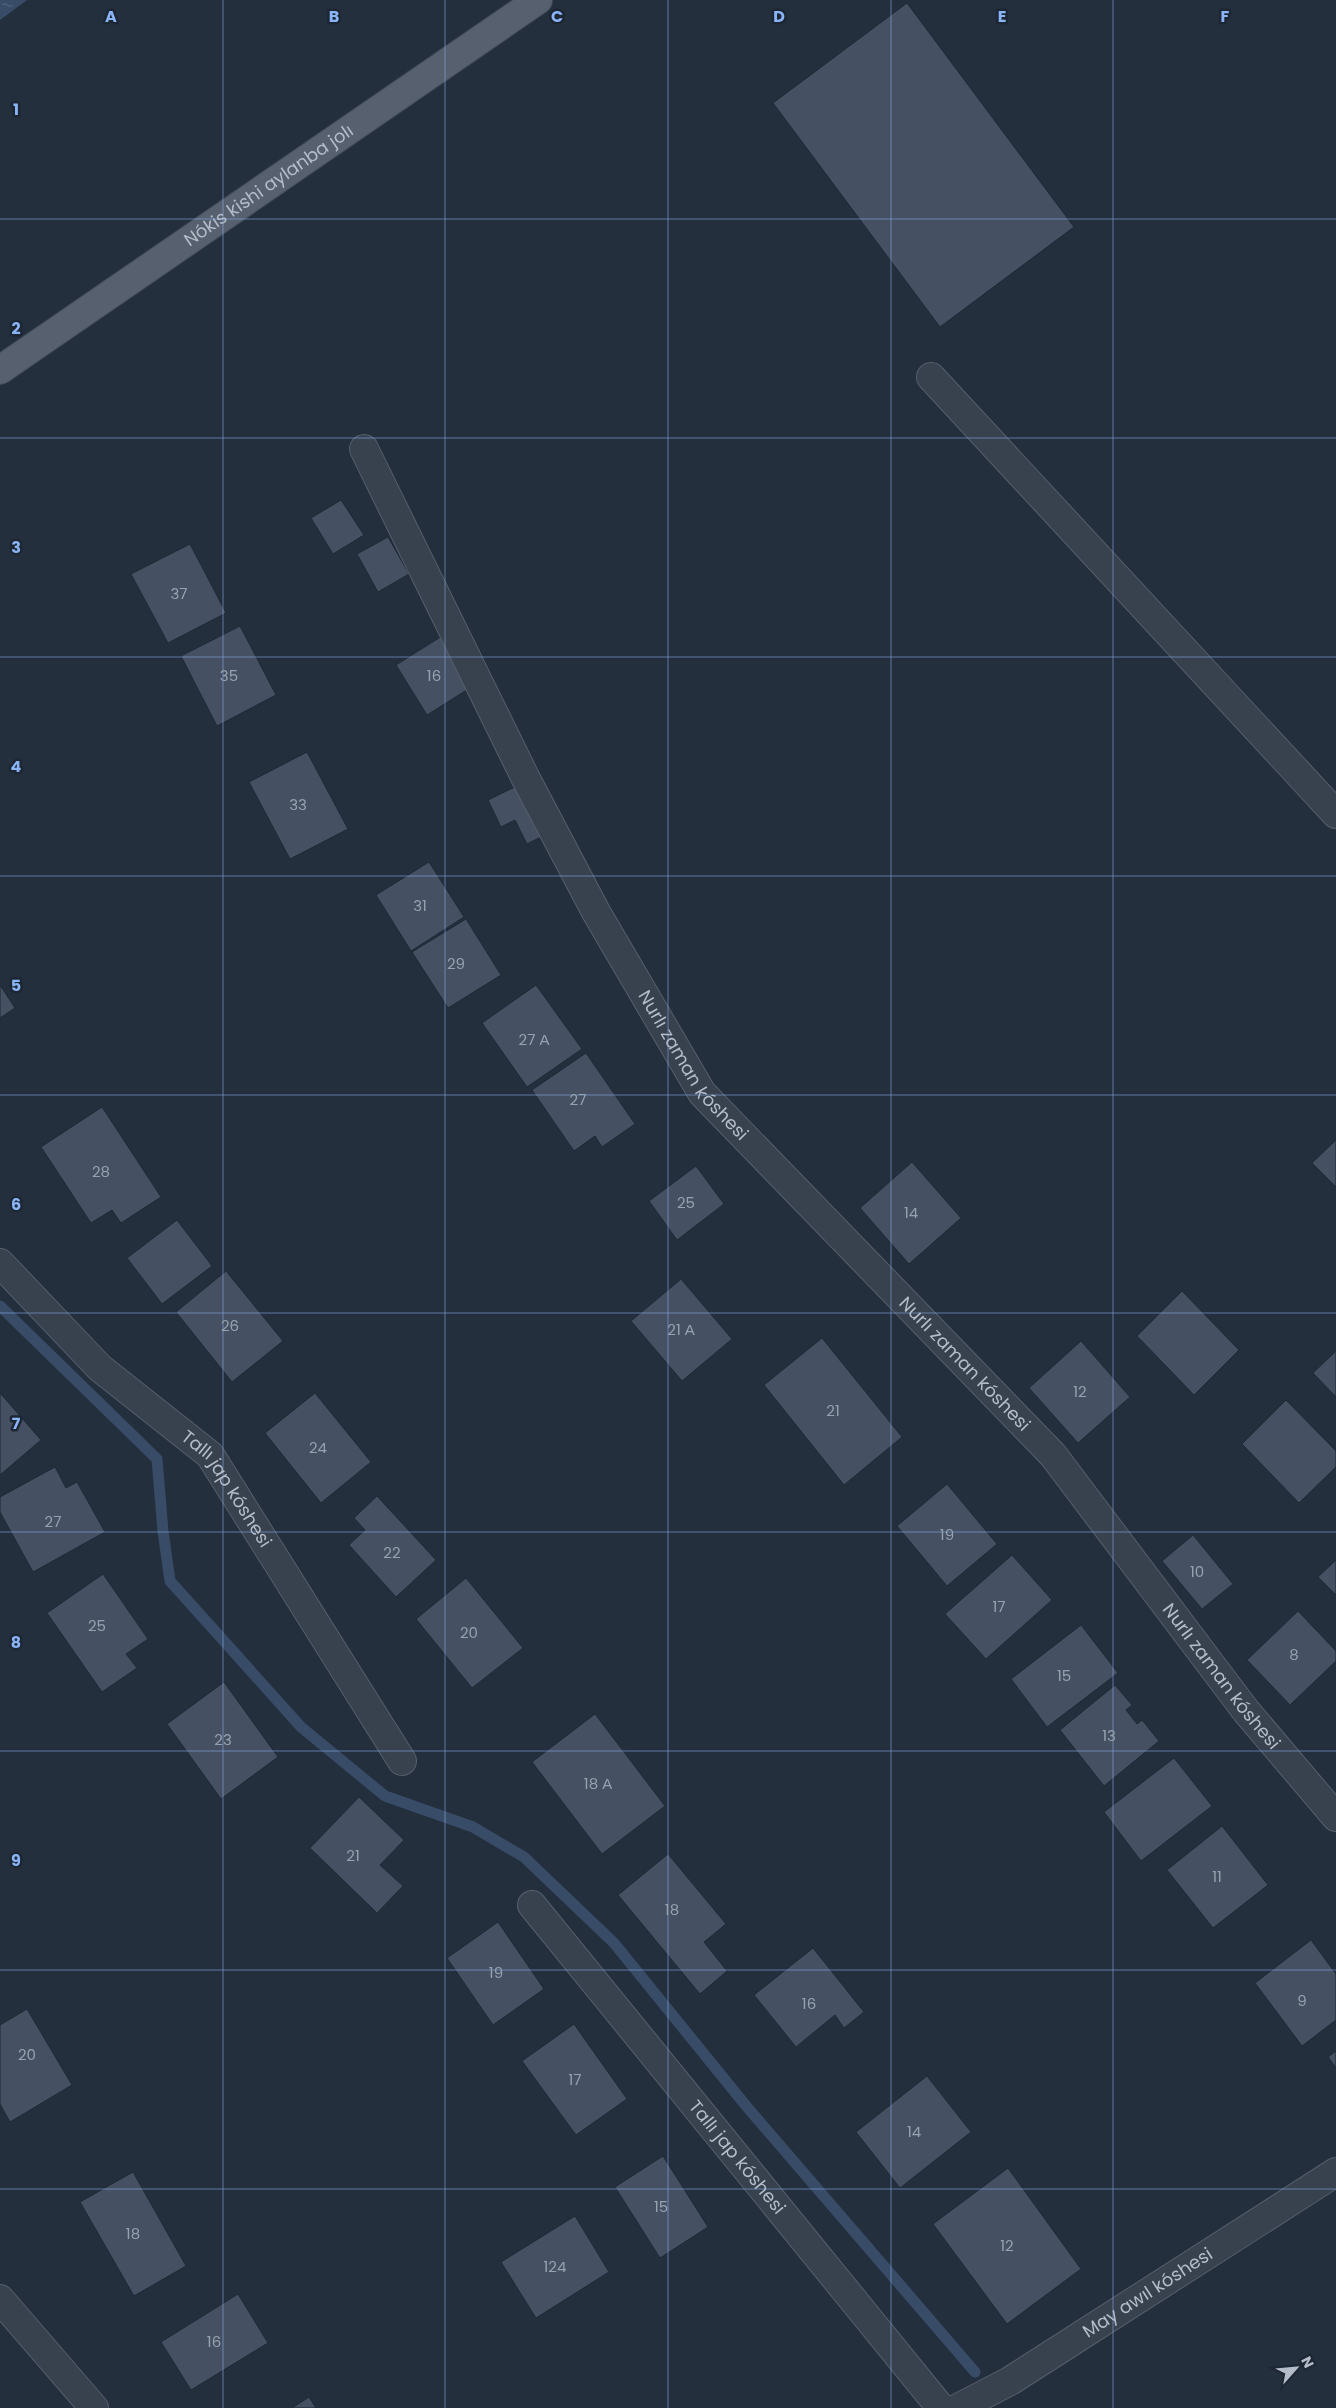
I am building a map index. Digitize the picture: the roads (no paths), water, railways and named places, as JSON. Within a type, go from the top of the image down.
[{"type":"main road","name":"Nókis kishi aylanba jolı","points":[[0,370],[538,0]]},
{"type":"street","points":[[931,377],[1333,806]]},
{"type":"street","name":"Nurlı zaman kóshesi","points":[[364,449],[525,776],[596,912],[702,1093],[1053,1455],[1246,1711],[1336,1817]]},
{"type":"street","name":"Tallı jap kóshesi","points":[[0,1263],[100,1368],[210,1455],[402,1761]]},
{"type":"street","name":"Tallı jap kóshesi","points":[[532,1906],[941,2408]]},
{"type":"street","name":"May awıl kóshesi","points":[[958,2408],[1010,2381],[1336,2172]]},
{"type":"street","points":[[0,2299],[94,2408]]},
{"type":"water","points":[[0,0],[27,0],[0,20]]},
{"type":"waterway","points":[[0,1306],[157,1459],[163,1531],[170,1581],[301,1727],[385,1796],[473,1827],[524,1857],[614,1943],[747,2107],[975,2372]]}]
